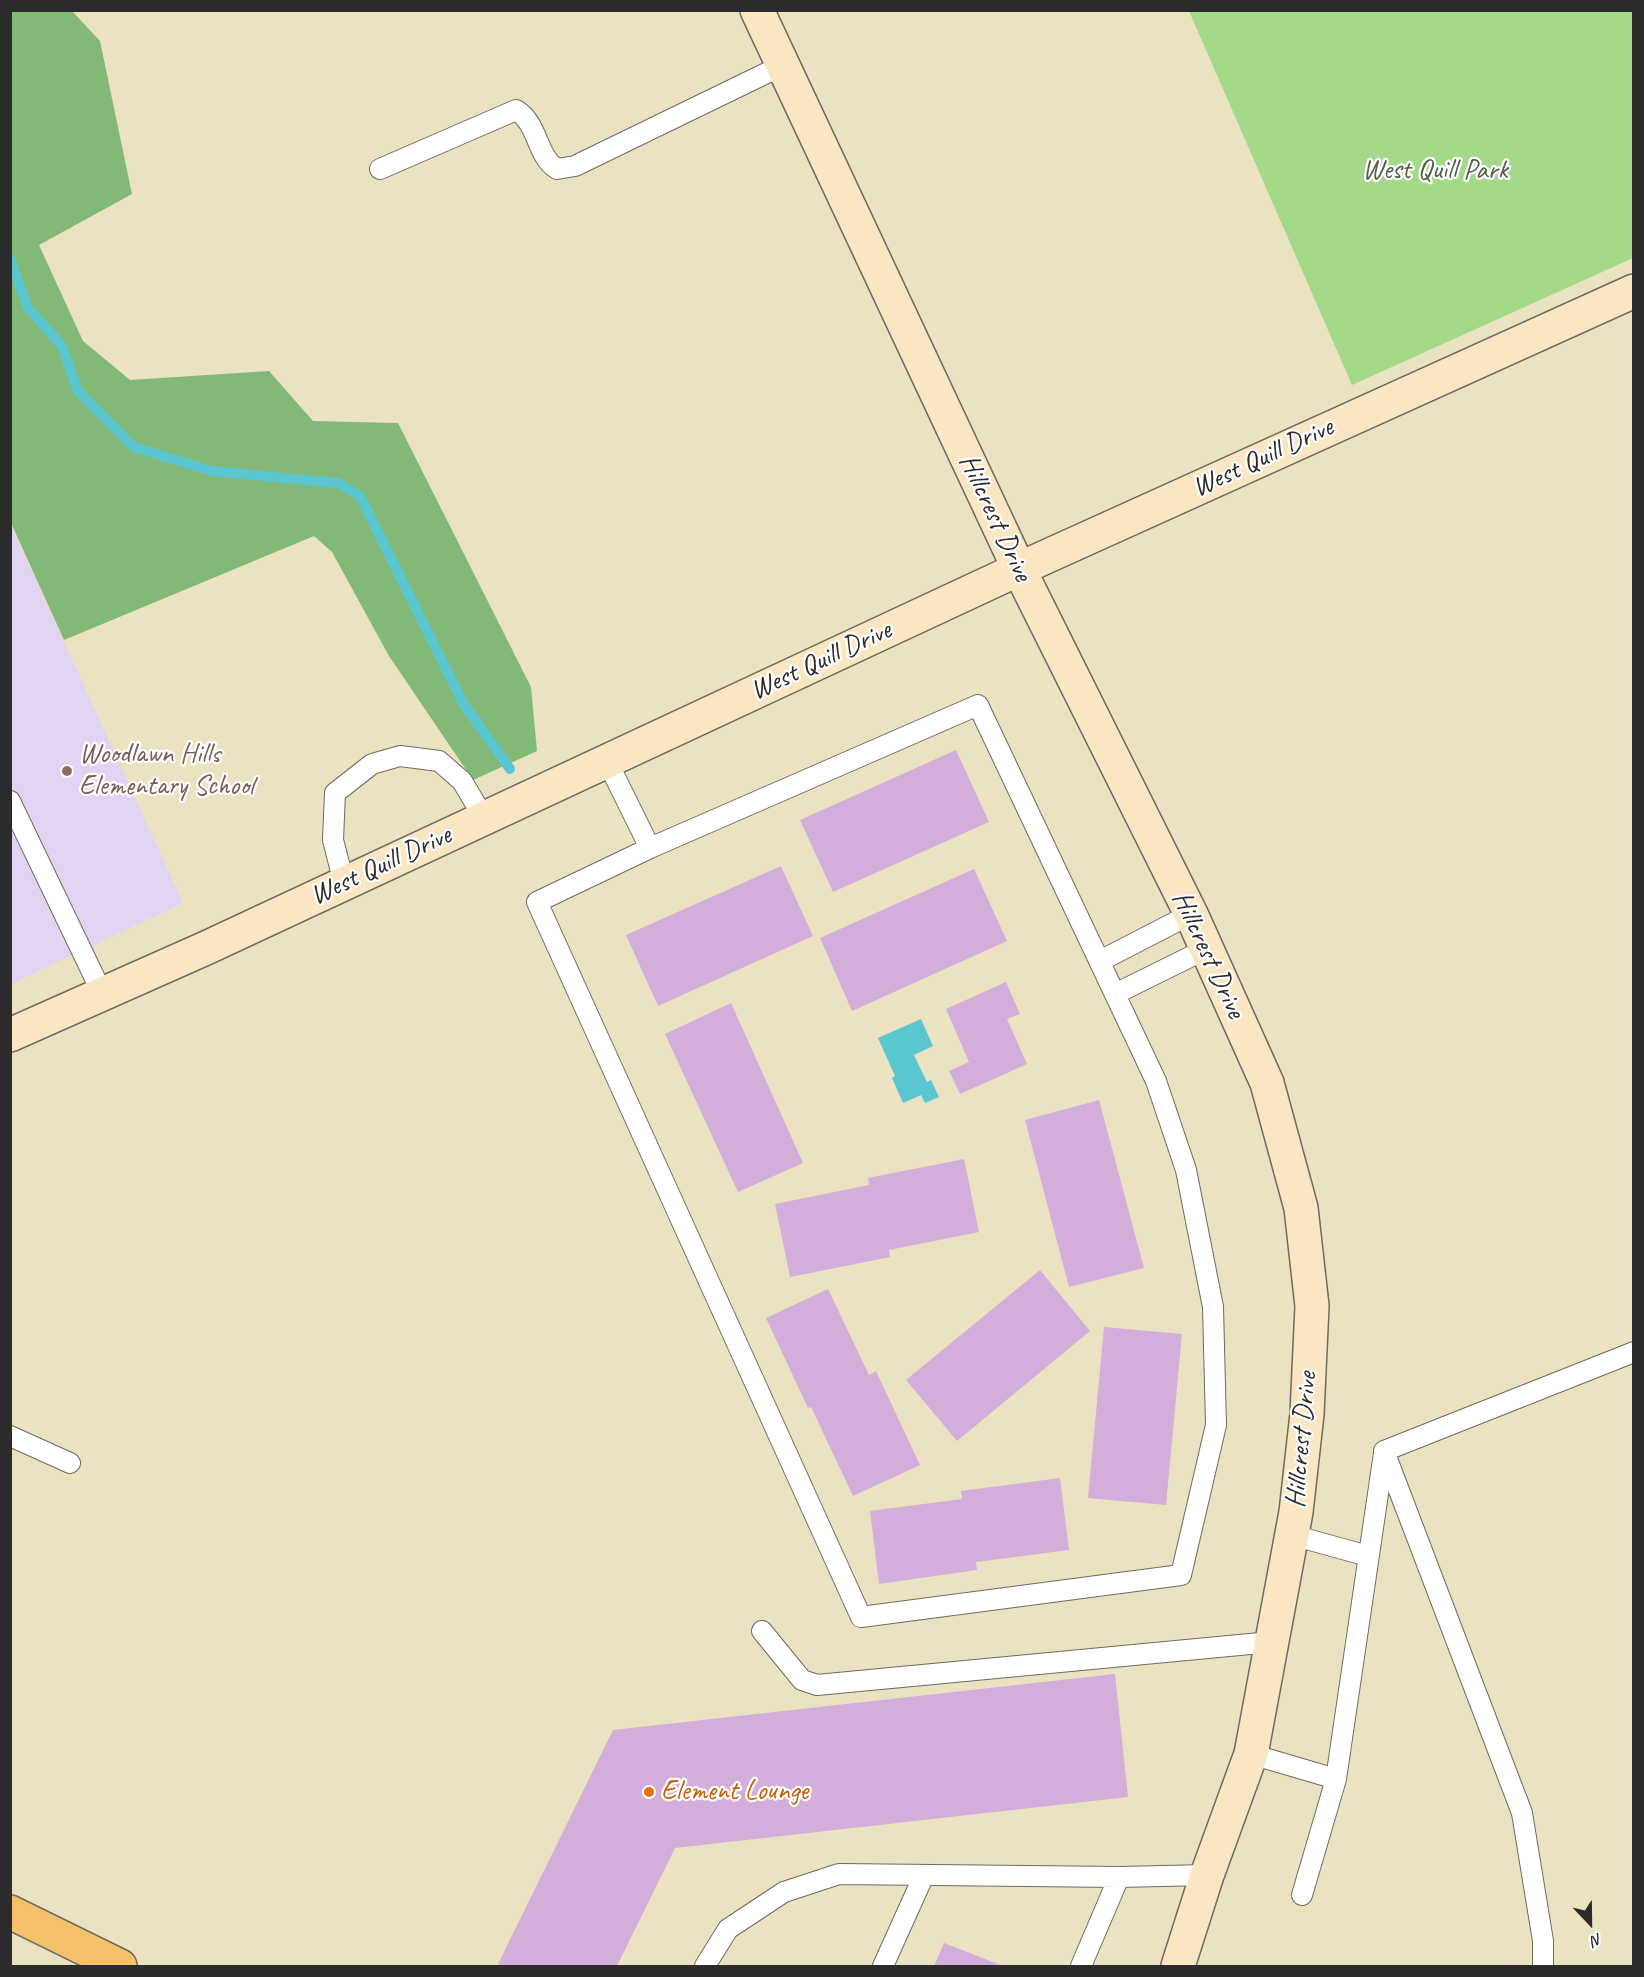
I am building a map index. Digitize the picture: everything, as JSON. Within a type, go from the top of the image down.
[{"type":"main road","name":"Hillcrest Drive","points":[[757,10],[1019,569],[1191,914],[1267,1083],[1301,1208],[1312,1305],[1307,1414],[1292,1535],[1251,1754],[1207,1875],[1178,1966]]},
{"type":"main road","name":"West Quill Drive","points":[[10,1035],[206,948],[1019,569],[1634,291]]},
{"type":"main road","points":[[10,1912],[120,1966]]},
{"type":"lane","points":[[380,169],[516,110],[527,117],[549,164],[557,169],[575,166],[783,65]]},
{"type":"lane","points":[[978,705],[1100,961],[1156,1081],[1186,1170],[1214,1307],[1216,1425],[1182,1575],[861,1617],[537,902],[650,848],[978,705]]},
{"type":"lane","points":[[344,883],[333,840],[335,793],[372,764],[400,756],[439,761],[462,782],[484,818]]},
{"type":"lane","points":[[607,761],[650,848]]},
{"type":"lane","points":[[10,801],[102,993]]},
{"type":"lane","points":[[1100,961],[1191,914]]},
{"type":"lane","points":[[1115,993],[1206,949]]},
{"type":"lane","points":[[1384,1451],[1634,1352]]},
{"type":"lane","points":[[10,1436],[70,1463]]},
{"type":"lane","points":[[1302,1895],[1336,1779],[1384,1451]]},
{"type":"lane","points":[[1384,1451],[1522,1814],[1543,1941],[1543,1966]]},
{"type":"lane","points":[[1292,1535],[1368,1556]]},
{"type":"lane","points":[[762,1631],[802,1680],[817,1685],[1271,1642]]},
{"type":"lane","points":[[1251,1754],[1336,1779]]},
{"type":"lane","points":[[705,1966],[728,1929],[784,1892],[839,1874],[1207,1875]]},
{"type":"lane","points":[[883,1966],[924,1875]]},
{"type":"lane","points":[[1081,1966],[1119,1876]]},
{"type":"shaded area","name":"Woodlawn Hills Elementary School","points":[[10,523],[183,903],[11,984],[10,984]]},
{"type":"green space","points":[[10,11],[72,11],[100,41],[132,194],[39,245],[83,341],[130,380],[269,371],[313,421],[398,423],[531,687],[537,751],[473,780],[389,656],[332,552],[314,536],[64,640],[11,523]]},
{"type":"green space","name":"West Quill Park","points":[[1189,11],[1633,11],[1633,258],[1352,385]]},
{"type":"water","points":[[921,1019],[933,1046],[914,1055],[927,1082],[931,1080],[939,1097],[925,1103],[921,1095],[903,1103],[892,1078],[895,1076],[878,1038]]},
{"type":"building","points":[[956,750],[989,822],[833,892],[800,820]]},
{"type":"building","points":[[781,866],[813,936],[658,1006],[626,935]]},
{"type":"building","points":[[974,869],[1007,941],[852,1011],[820,938]]},
{"type":"building","points":[[1006,982],[1020,1014],[1007,1019],[1027,1064],[960,1094],[949,1071],[969,1062],[946,1009]]},
{"type":"building","points":[[731,1003],[803,1163],[738,1192],[665,1034]]},
{"type":"building","points":[[1099,1100],[1144,1268],[1069,1287],[1025,1120]]},
{"type":"building","points":[[964,1159],[979,1232],[889,1250],[890,1257],[790,1277],[775,1204],[869,1185],[868,1178]]},
{"type":"building","points":[[1040,1270],[1090,1331],[957,1441],[906,1380]]},
{"type":"building","points":[[828,1289],[869,1375],[876,1371],[920,1465],[853,1496],[766,1318]]},
{"type":"building","points":[[1104,1327],[1182,1334],[1166,1505],[1088,1498]]},
{"type":"building","points":[[1060,1478],[1069,1550],[976,1562],[977,1570],[879,1584],[870,1511],[962,1499],[961,1491]]},
{"type":"building","points":[[1115,1674],[1128,1797],[675,1848],[617,1966],[503,1966],[498,1964],[613,1730]]},
{"type":"building","points":[[944,1943],[1003,1966],[934,1966]]},
{"type":"waterway","points":[[10,259],[28,308],[62,346],[78,391],[134,447],[211,471],[338,483],[360,496],[463,703],[510,769]]},
{"type":"place","name":"Woodlawn Hills Elementary School","points":[[67,771]]},
{"type":"place","name":"Element Lounge","points":[[649,1792]]}]
